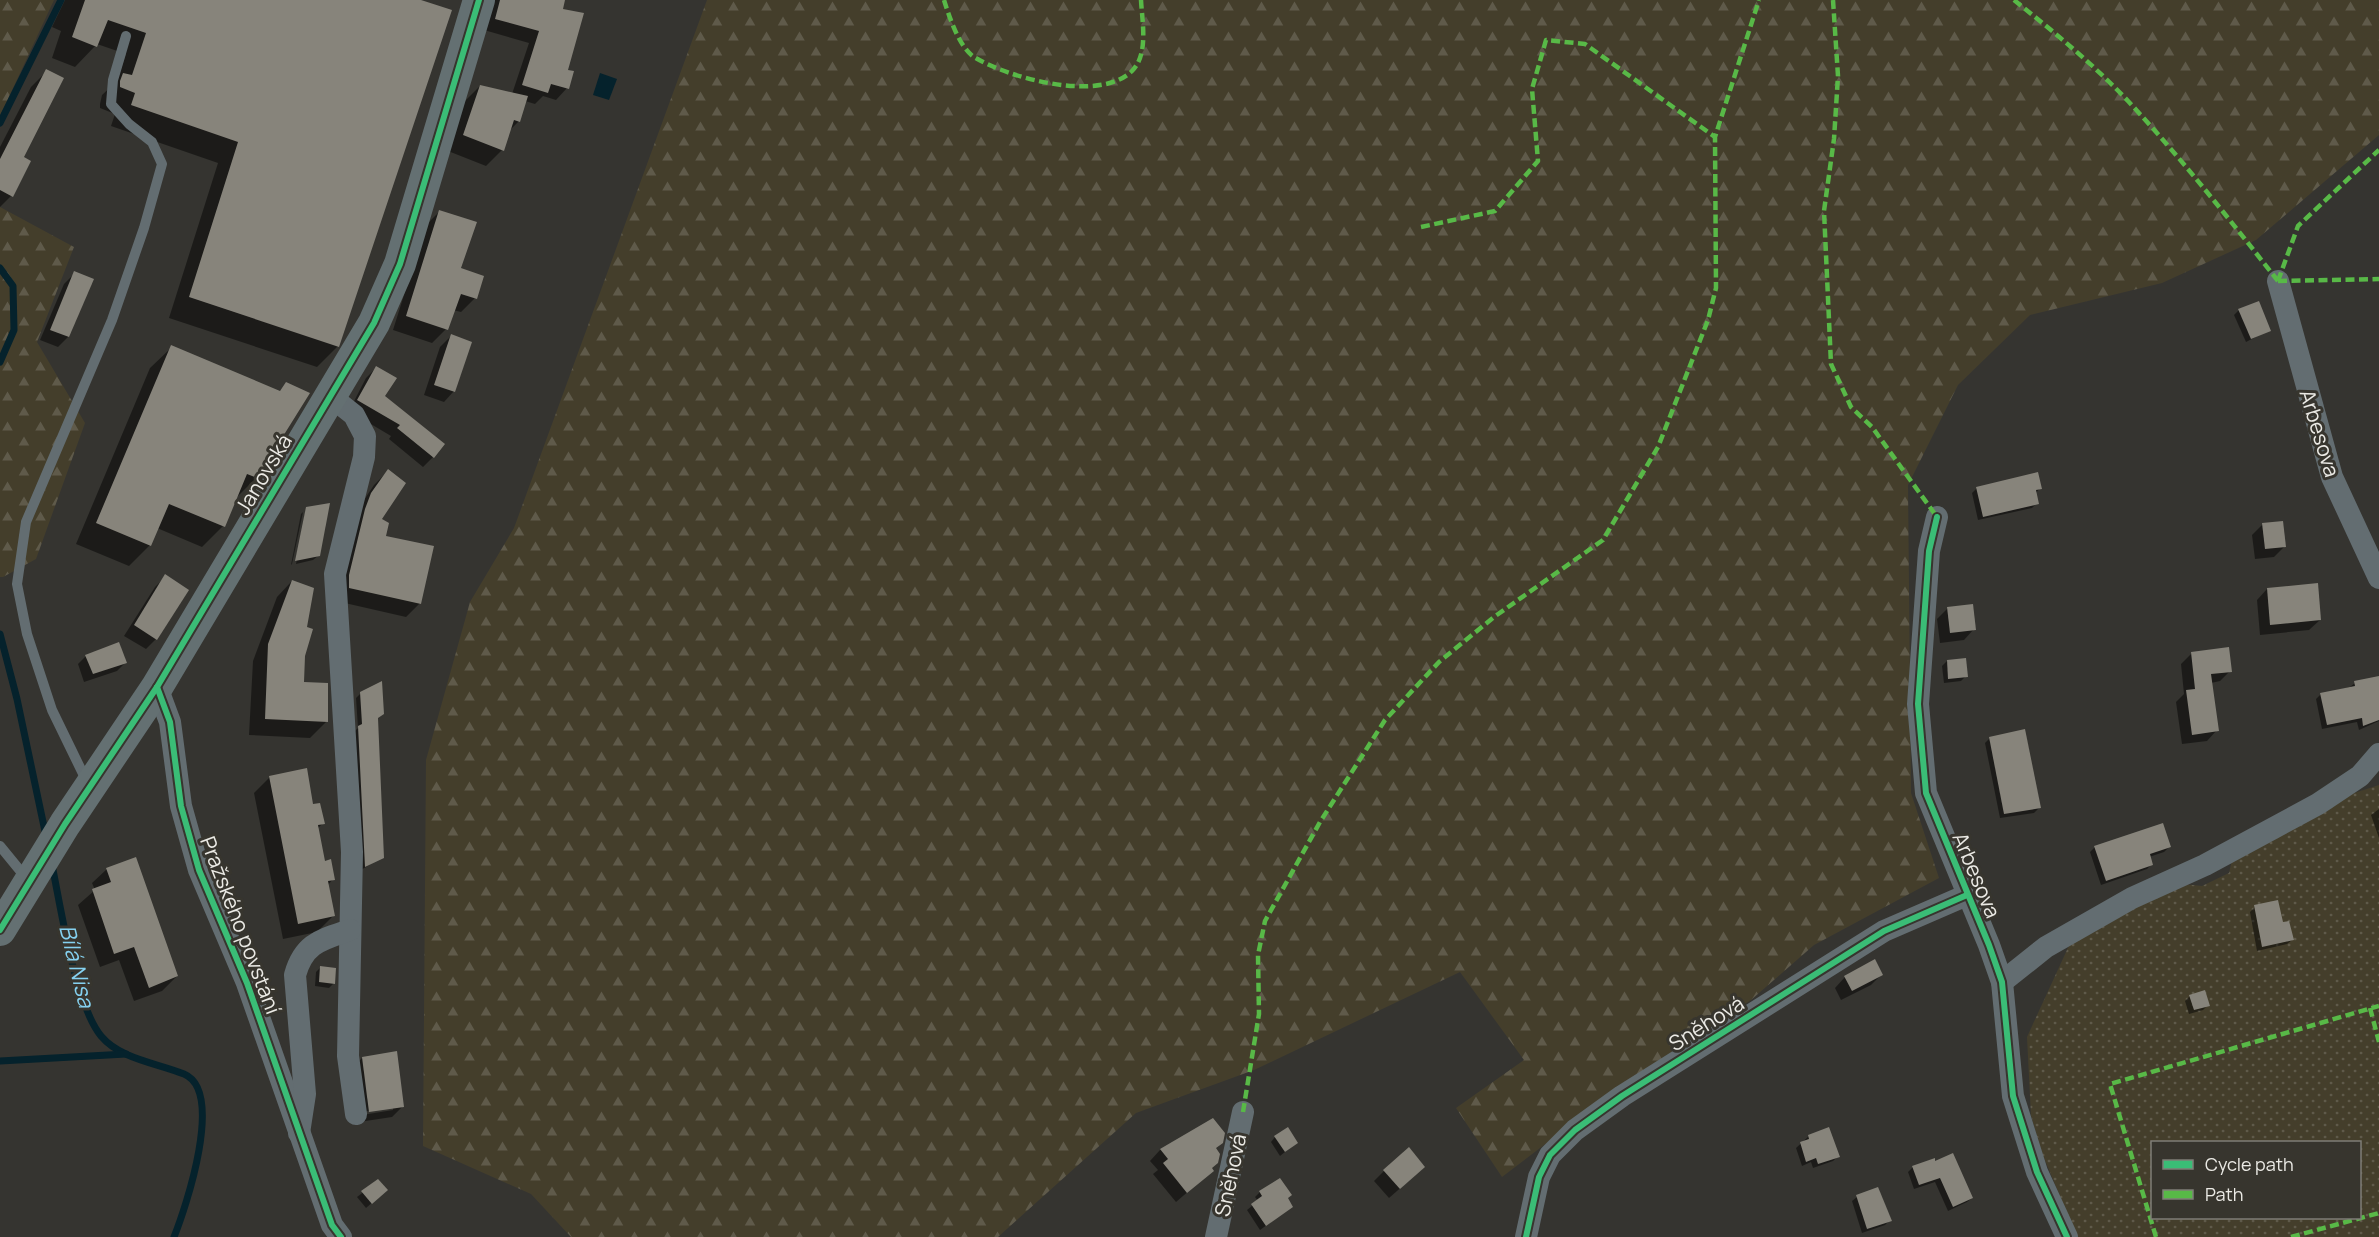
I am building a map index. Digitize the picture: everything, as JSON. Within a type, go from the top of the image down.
[{"type":"street","name":"Janovská","points":[[0,930],[65,824],[157,687],[374,323],[400,264],[479,0]]},
{"type":"street","name":"Arbesova","points":[[2278,281],[2332,477],[2379,578]]},
{"type":"street","points":[[330,396],[354,415],[365,436],[364,457],[335,574],[352,852],[348,1056],[356,1114]]},
{"type":"street","name":"Arbesova","points":[[1937,517],[1929,551],[1918,705],[1926,793],[2002,982],[2013,1096],[2037,1172],[2067,1237]]},
{"type":"street","name":"Pražského povstání","points":[[157,687],[170,722],[181,806],[199,870],[247,983],[332,1225],[341,1237]]},
{"type":"street","points":[[2002,982],[2046,947],[2132,898],[2205,864],[2318,804],[2360,776],[2379,754]]},
{"type":"street","name":"Sněhová","points":[[1526,1237],[1539,1177],[1551,1155],[1575,1130],[1622,1096],[1884,931],[1967,895]]},
{"type":"street","name":"Pražského povstání","points":[[299,1135],[305,1094],[295,975],[300,957],[320,940],[350,930]]},
{"type":"street","name":"Sněhová","points":[[1216,1237],[1243,1112]]},
{"type":"lane","points":[[89,787],[52,710],[27,634],[17,584],[26,522],[111,320],[144,228],[162,164],[152,142],[129,124],[111,104],[113,80],[126,36]]},
{"type":"lane","points":[[0,846],[29,882]]},
{"type":"green space","points":[[0,0],[54,0],[0,116]]},
{"type":"green space","points":[[707,0],[2379,0],[2379,135],[2256,240],[2162,283],[2030,315],[1958,385],[1908,485],[1911,793],[1939,878],[1814,945],[1751,1000],[1624,1084],[1502,1177],[1456,1108],[1524,1060],[1460,972],[1254,1070],[1136,1113],[998,1237],[571,1237],[531,1194],[423,1146],[426,760],[470,602],[514,528]]},
{"type":"green space","points":[[0,207],[74,247],[37,342],[85,423],[36,559],[3,577],[0,577]]},
{"type":"green space","points":[[2379,785],[2379,1237],[2077,1237],[2042,1153],[2031,1116],[2027,1037],[2072,939],[2183,884],[2202,886],[2229,873],[2232,860],[2339,798]]},
{"type":"water","points":[[600,73],[617,79],[609,100],[593,95]]},
{"type":"building","points":[[85,0],[421,0],[452,10],[339,347],[189,297],[238,142],[131,105],[135,93],[120,87],[120,81],[123,73],[132,75],[146,33],[108,20],[97,47],[72,37]]},
{"type":"building","points":[[500,0],[565,0],[563,9],[584,13],[568,70],[574,71],[569,89],[551,84],[548,93],[522,85],[539,31],[495,19]]},
{"type":"building","points":[[46,69],[64,78],[24,157],[31,161],[13,197],[0,190],[0,159]]},
{"type":"building","points":[[480,85],[528,96],[520,122],[514,120],[504,151],[463,135]]},
{"type":"building","points":[[439,210],[477,222],[461,268],[484,276],[477,299],[461,294],[448,330],[406,316]]},
{"type":"building","points":[[74,271],[94,279],[69,337],[50,330]]},
{"type":"building","points":[[2259,301],[2271,331],[2251,339],[2238,309]]},
{"type":"building","points":[[451,334],[472,342],[455,392],[434,385]]},
{"type":"building","points":[[171,345],[280,391],[286,382],[310,393],[257,478],[247,474],[225,527],[169,504],[151,546],[96,523]]},
{"type":"building","points":[[376,366],[397,378],[385,396],[445,444],[434,458],[397,428],[400,425],[357,400]]},
{"type":"building","points":[[388,469],[406,483],[382,519],[389,523],[386,536],[434,546],[421,604],[349,588],[349,575],[365,509],[371,493]]},
{"type":"building","points":[[2038,472],[2042,489],[2036,490],[2039,504],[1983,517],[1976,487]]},
{"type":"building","points":[[330,503],[320,556],[295,561],[306,507]]},
{"type":"building","points":[[2283,521],[2286,547],[2265,549],[2262,523]]},
{"type":"building","points":[[165,574],[189,590],[157,640],[134,625]]},
{"type":"building","points":[[292,580],[314,588],[307,627],[313,629],[305,656],[304,682],[328,683],[328,722],[265,719],[268,644]]},
{"type":"building","points":[[2318,583],[2321,620],[2270,625],[2267,588]]},
{"type":"building","points":[[1973,604],[1976,630],[1950,633],[1947,607]]},
{"type":"building","points":[[119,642],[127,663],[93,674],[85,655]]},
{"type":"building","points":[[2229,647],[2232,672],[2211,674],[2219,731],[2192,735],[2186,690],[2195,689],[2191,652]]},
{"type":"building","points":[[1966,658],[1968,677],[1948,679],[1947,660]]},
{"type":"building","points":[[2379,676],[2379,720],[2363,726],[2362,718],[2327,725],[2320,693],[2355,686],[2354,681]]},
{"type":"building","points":[[382,681],[384,714],[378,718],[384,858],[365,867],[358,726],[362,724],[360,692]]},
{"type":"building","points":[[2025,729],[2041,808],[2004,814],[1989,737]]},
{"type":"building","points":[[307,768],[313,804],[320,803],[325,824],[318,825],[325,861],[331,859],[335,880],[328,881],[335,916],[298,924],[269,776]]},
{"type":"building","points":[[2163,823],[2171,847],[2150,854],[2153,865],[2106,881],[2094,846]]},
{"type":"building","points":[[136,857],[178,976],[149,988],[134,947],[114,954],[92,889],[111,882],[106,868]]},
{"type":"building","points":[[2278,900],[2283,922],[2289,921],[2294,940],[2262,947],[2254,905]]},
{"type":"building","points":[[1875,959],[1883,975],[1852,991],[1844,976]]},
{"type":"building","points":[[320,966],[336,968],[335,984],[319,982]]},
{"type":"building","points":[[2205,990],[2210,1006],[2194,1010],[2189,995]]},
{"type":"building","points":[[397,1051],[404,1107],[369,1112],[362,1057]]},
{"type":"building","points":[[1213,1118],[1225,1133],[1223,1143],[1216,1148],[1220,1154],[1218,1163],[1212,1168],[1214,1171],[1187,1193],[1163,1163],[1168,1159],[1160,1149]]},
{"type":"building","points":[[1288,1127],[1298,1143],[1285,1152],[1274,1136]]},
{"type":"building","points":[[1829,1127],[1840,1157],[1818,1164],[1816,1158],[1806,1162],[1800,1142],[1809,1139],[1808,1135]]},
{"type":"building","points":[[1409,1147],[1425,1167],[1400,1189],[1383,1170]]},
{"type":"building","points":[[1953,1153],[1973,1198],[1953,1207],[1940,1178],[1919,1185],[1912,1166],[1935,1158],[1935,1161]]},
{"type":"building","points":[[1280,1178],[1292,1195],[1288,1198],[1293,1207],[1266,1226],[1251,1204],[1262,1196],[1259,1191]]},
{"type":"building","points":[[378,1179],[388,1190],[372,1204],[361,1191]]},
{"type":"building","points":[[1878,1187],[1892,1221],[1867,1229],[1856,1195]]},
{"type":"waterway","name":"Bílá Nisa","points":[[0,123],[61,0]]},
{"type":"waterway","name":"Bílá Nisa","points":[[0,268],[13,286],[14,330],[0,362]]},
{"type":"waterway","name":"Bílá Nisa","points":[[0,634],[17,699],[46,836]]},
{"type":"waterway","name":"Bílá Nisa","points":[[52,865],[76,979],[92,1021],[101,1036],[118,1050],[139,1060],[184,1074],[196,1085],[201,1102],[202,1125],[199,1151],[174,1237]]},
{"type":"waterway","points":[[0,1061],[126,1054]]},
{"type":"marked path","points":[[944,0],[959,39],[974,57],[1009,73],[1030,79],[1077,86],[1099,85],[1117,80],[1132,71],[1141,56],[1143,47],[1141,0]]},
{"type":"marked path","points":[[1243,1112],[1259,1014],[1258,955],[1265,921],[1320,822],[1385,720],[1439,662],[1494,617],[1603,540],[1658,447],[1708,320],[1716,288],[1715,137],[1759,0]]},
{"type":"marked path","points":[[1833,0],[1838,76],[1834,139],[1824,211],[1831,364],[1851,407],[1872,427],[1937,517]]},
{"type":"marked path","points":[[2014,0],[2115,87],[2186,167],[2278,281]]},
{"type":"marked path","points":[[1421,227],[1495,211],[1538,161],[1532,89],[1546,40],[1585,44],[1715,137]]},
{"type":"marked path","points":[[2278,281],[2298,226],[2379,150]]},
{"type":"marked path","points":[[2278,281],[2379,279]]},
{"type":"marked path","points":[[2156,1237],[2110,1084],[2379,1006]]},
{"type":"marked path","points":[[2370,1008],[2379,1042]]},
{"type":"marked path","points":[[2361,1218],[2379,1213]]},
{"type":"marked path","points":[[2291,1237],[2357,1219]]},
{"type":"cycle path","points":[[0,930],[65,824],[157,687],[374,323],[400,264],[479,0]]},
{"type":"cycle path","points":[[1937,517],[1929,551],[1918,704],[1926,793],[2002,982],[2013,1096],[2037,1172],[2067,1237]]},
{"type":"cycle path","points":[[157,687],[170,722],[181,806],[199,870],[247,983],[332,1225],[341,1237]]},
{"type":"cycle path","points":[[1526,1237],[1539,1177],[1550,1155],[1575,1130],[1622,1096],[1884,931],[1967,895]]}]
